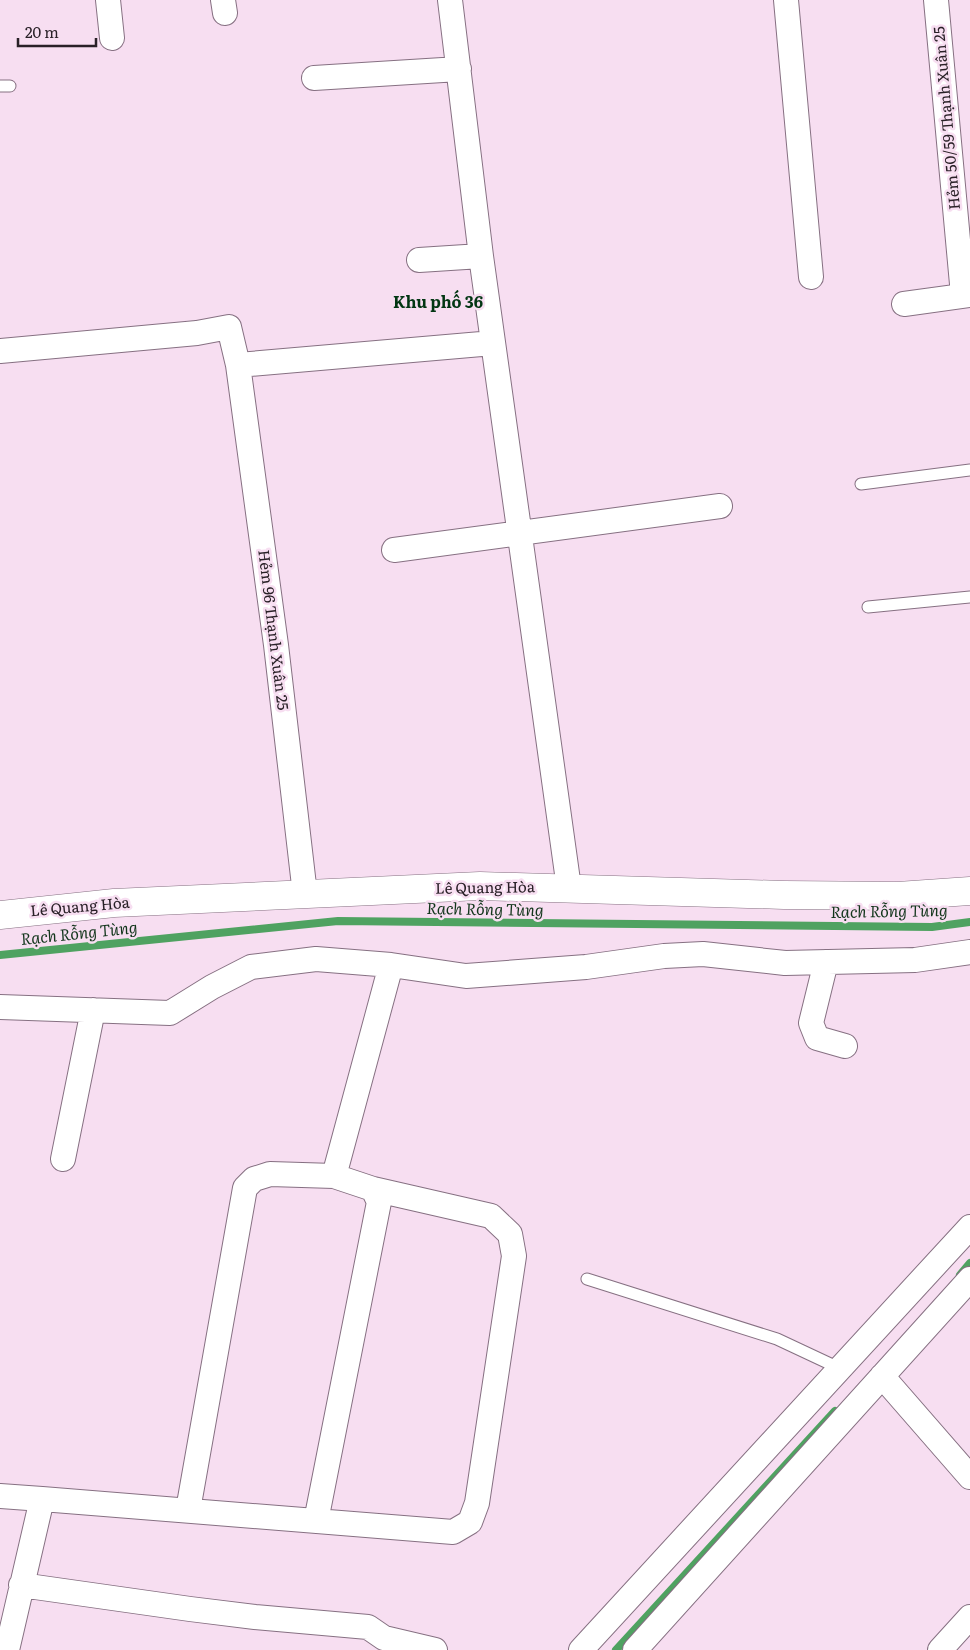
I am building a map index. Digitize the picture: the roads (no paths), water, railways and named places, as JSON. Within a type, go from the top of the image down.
[{"type":"street","points":[[108,0],[112,38]]},
{"type":"street","points":[[450,0],[481,256],[569,888]]},
{"type":"street","points":[[786,0],[811,277]]},
{"type":"street","name":"Hẻm 50/59 Thạnh Xuân 25","points":[[936,0],[966,295]]},
{"type":"street","points":[[314,78],[459,69]]},
{"type":"street","points":[[419,260],[481,256]]},
{"type":"street","points":[[904,304],[966,295]]},
{"type":"street","name":"Hẻm 96 Thạnh Xuân 25","points":[[0,351],[196,333],[229,327],[238,365],[276,645],[305,894]]},
{"type":"street","points":[[238,365],[493,343]]},
{"type":"street","points":[[394,550],[720,506]]},
{"type":"street","name":"Lê Quang Hòa","points":[[0,912],[114,903],[480,886],[784,896],[898,896],[970,891]]},
{"type":"street","points":[[0,1007],[170,1013],[212,987],[251,967],[316,959],[391,965],[466,976],[586,967],[664,956],[703,954],[785,963],[825,971],[970,952]]},
{"type":"street","points":[[334,1176],[391,965]]},
{"type":"street","points":[[825,971],[811,1022],[817,1038],[845,1046]]},
{"type":"street","points":[[63,1159],[93,1010]]},
{"type":"street","points":[[0,1496],[453,1532],[470,1522],[477,1503],[514,1256],[510,1234],[491,1216],[372,1189],[334,1176],[270,1174],[254,1179],[245,1188],[188,1510]]},
{"type":"street","points":[[316,1521],[379,1202],[372,1189]]},
{"type":"street","points":[[581,1650],[970,1226]]},
{"type":"street","points":[[635,1650],[969,1281]]},
{"type":"street","points":[[882,1376],[970,1477]]},
{"type":"street","points":[[7,1650],[42,1499]]},
{"type":"street","points":[[21,1585],[256,1617],[368,1626],[384,1638],[436,1650]]},
{"type":"street","points":[[940,1650],[966,1628]]},
{"type":"lane","points":[[861,484],[970,470]]},
{"type":"lane","points":[[868,607],[970,597]]},
{"type":"lane","points":[[587,1279],[776,1339],[840,1369]]},
{"type":"waterway","name":"Rạch Rỗng Tùng","points":[[0,955],[338,921],[932,927],[970,922]]},
{"type":"waterway","points":[[960,1275],[970,1263]]},
{"type":"waterway","points":[[616,1650],[835,1411]]},
{"type":"district","name":"Khu phố 36","points":[[438,302]]}]
